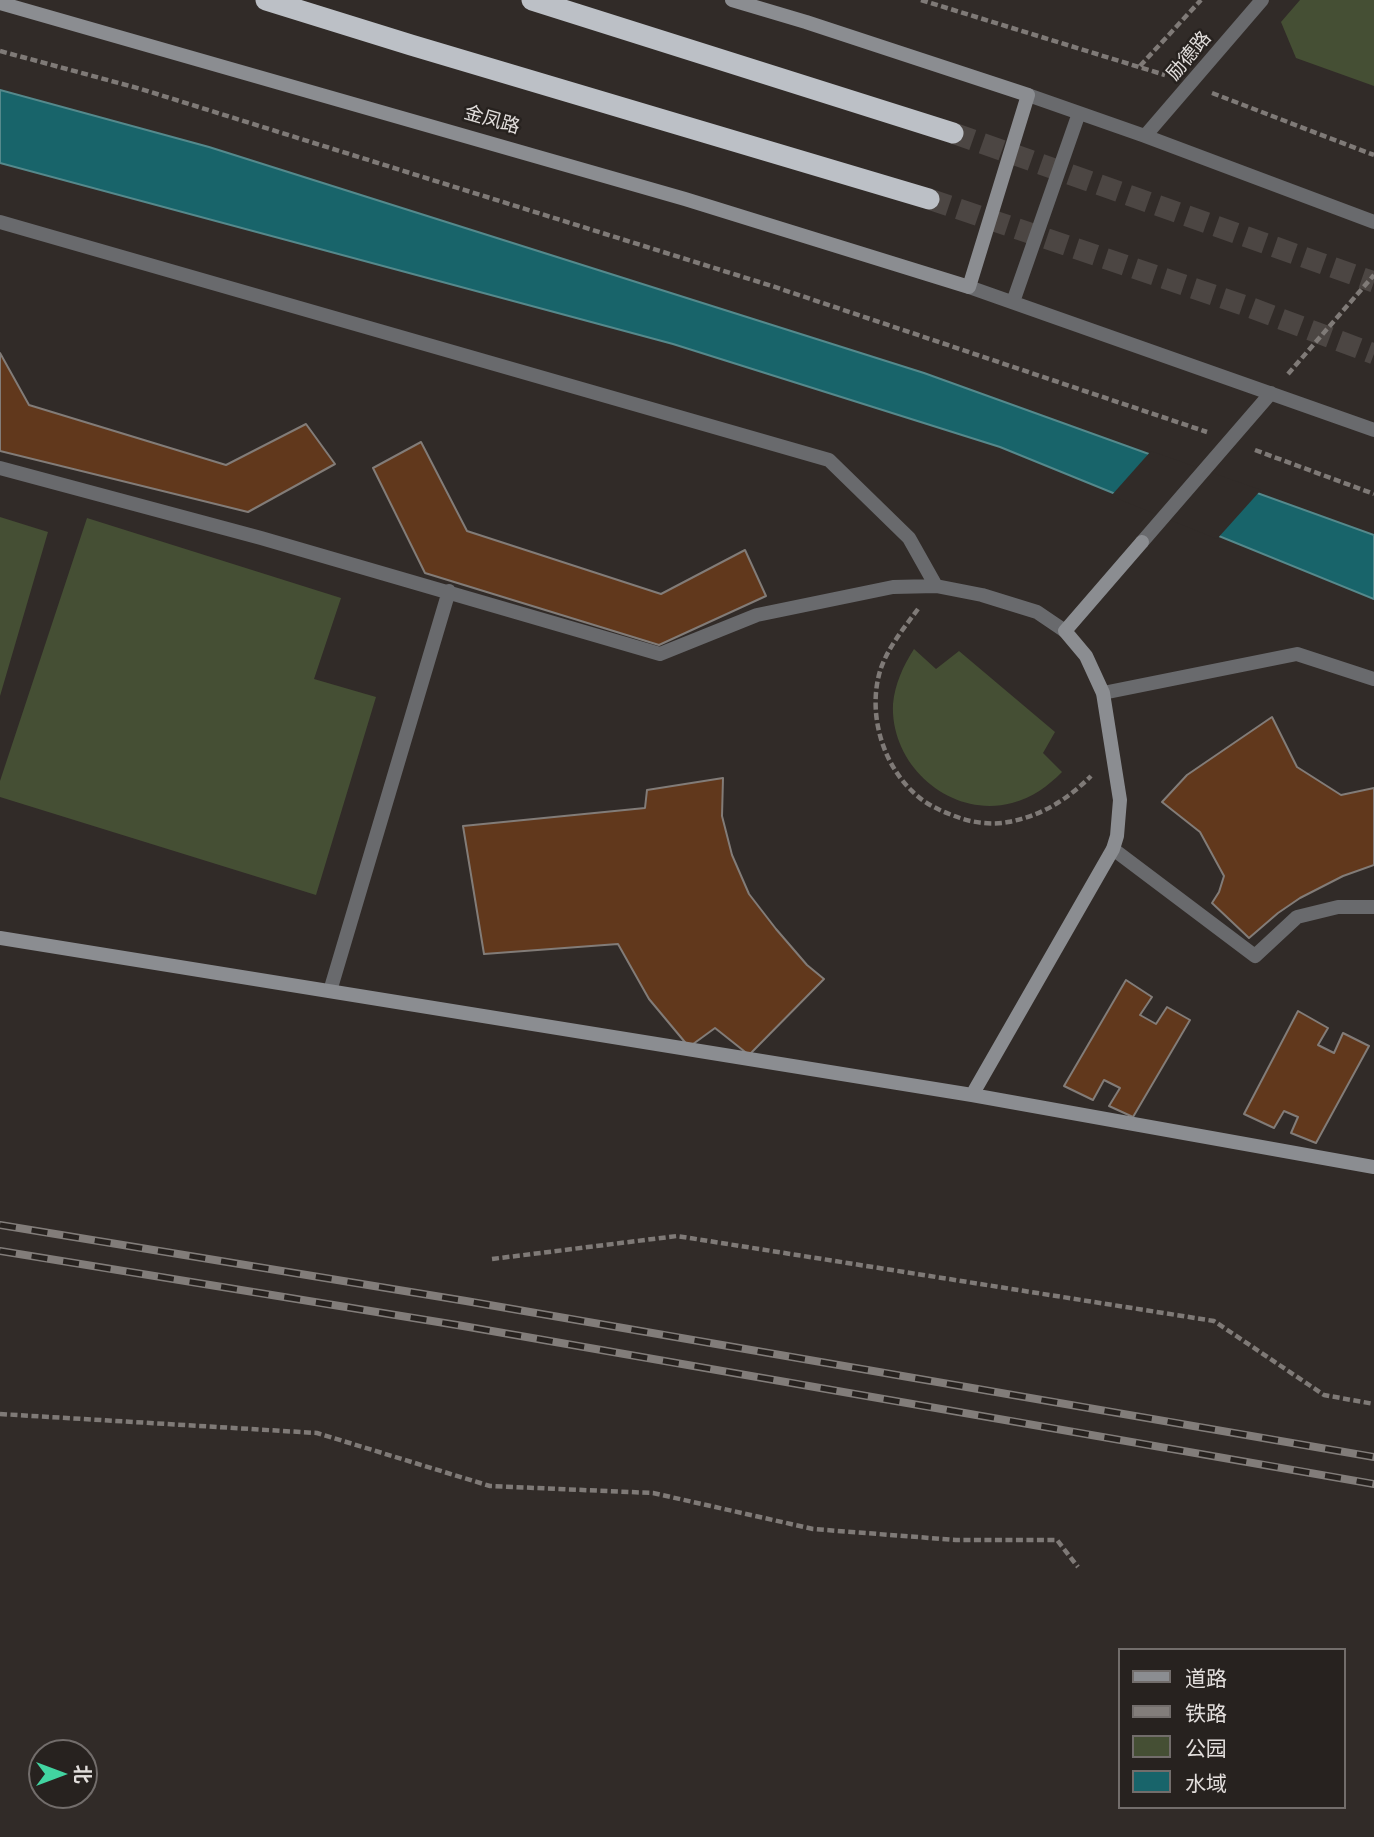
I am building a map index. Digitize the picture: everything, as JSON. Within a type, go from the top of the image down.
[{"type":"highway","points":[[266,0],[929,199]]},
{"type":"highway","points":[[532,0],[953,133]]},
{"type":"street","points":[[732,0],[1028,95],[1374,222]]},
{"type":"street","name":"励德路","points":[[1145,136],[1262,0]]},
{"type":"street","name":"金凤路","points":[[0,3],[685,199],[969,287]]},
{"type":"street","points":[[1028,95],[969,287],[1374,430]]},
{"type":"street","points":[[1013,302],[1079,113]]},
{"type":"street","points":[[0,222],[829,460],[909,538],[936,586]]},
{"type":"street","points":[[1065,631],[1271,393]]},
{"type":"street","points":[[0,467],[449,591],[660,654],[757,615],[893,587],[936,586],[1037,612],[1065,631],[1087,656],[1103,693],[1114,753],[1120,815],[1113,849],[972,1095]]},
{"type":"street","points":[[330,991],[449,591]]},
{"type":"street","points":[[1103,693],[1297,654],[1374,680]]},
{"type":"street","points":[[1113,849],[1255,956],[1297,916],[1338,907],[1374,906]]},
{"type":"street","points":[[0,939],[931,1088],[1374,1167]]},
{"type":"street","points":[[0,939],[931,1088]]},
{"type":"path","points":[[921,0],[1140,66],[1374,155]]},
{"type":"path","points":[[1140,66],[1201,0]]},
{"type":"path","points":[[0,51],[141,89],[772,286],[1109,398],[1226,445],[1374,494]]},
{"type":"path","points":[[1271,393],[1374,275]]},
{"type":"path","points":[[936,586],[895,640],[881,669],[875,702],[879,736],[892,767],[913,793],[941,811],[972,822],[1005,823],[1044,812],[1073,793],[1114,753]]},
{"type":"path","points":[[492,1259],[677,1237],[1214,1321],[1324,1395],[1374,1404]]},
{"type":"path","points":[[0,1414],[317,1433],[490,1486],[653,1493],[813,1529],[956,1540],[1057,1540],[1079,1567]]},
{"type":"green space","points":[[1300,0],[1374,0],[1374,86],[1296,58],[1281,22]]},
{"type":"green space","points":[[0,517],[48,532],[0,696]]},
{"type":"green space","points":[[87,518],[341,598],[314,679],[376,697],[316,895],[0,797],[0,781]]},
{"type":"green space","points":[[914,649],[936,669],[959,651],[1055,732],[1043,753],[1062,772],[1033,795],[1012,803],[989,806],[967,803],[928,783],[913,767],[902,748],[895,727],[893,704],[896,689]]},
{"type":"water","points":[[0,90],[209,147],[924,373],[1374,535],[1374,599],[1000,447],[673,344],[0,163]]},
{"type":"pier","points":[[1151,451],[1261,490],[1217,539],[1111,496]]},
{"type":"building","points":[[0,353],[29,405],[226,465],[306,424],[335,464],[248,512],[0,451]]},
{"type":"building","points":[[421,442],[467,531],[661,594],[745,550],[766,596],[659,645],[425,573],[373,468]]},
{"type":"building","points":[[1272,717],[1297,767],[1341,795],[1374,788],[1374,865],[1343,876],[1300,898],[1249,938],[1212,903],[1224,876],[1200,832],[1162,802],[1187,775]]},
{"type":"building","points":[[723,778],[722,816],[732,855],[749,894],[807,965],[824,979],[749,1055],[715,1028],[689,1047],[649,999],[618,944],[484,954],[463,826],[645,808],[647,790]]},
{"type":"building","points":[[1126,980],[1152,997],[1140,1015],[1156,1024],[1167,1007],[1190,1020],[1133,1117],[1109,1106],[1120,1088],[1104,1080],[1093,1100],[1064,1086]]},
{"type":"building","points":[[1298,1011],[1328,1028],[1318,1045],[1334,1053],[1343,1033],[1369,1046],[1316,1143],[1291,1133],[1298,1117],[1284,1111],[1274,1128],[1244,1114]]},
{"type":"tunnel","points":[[953,133],[1374,282]]},
{"type":"tunnel","points":[[929,199],[1249,307],[1374,354]]},
{"type":"railway","points":[[0,1225],[466,1301],[1374,1457]]},
{"type":"railway","points":[[0,1251],[463,1326],[1374,1484]]}]
